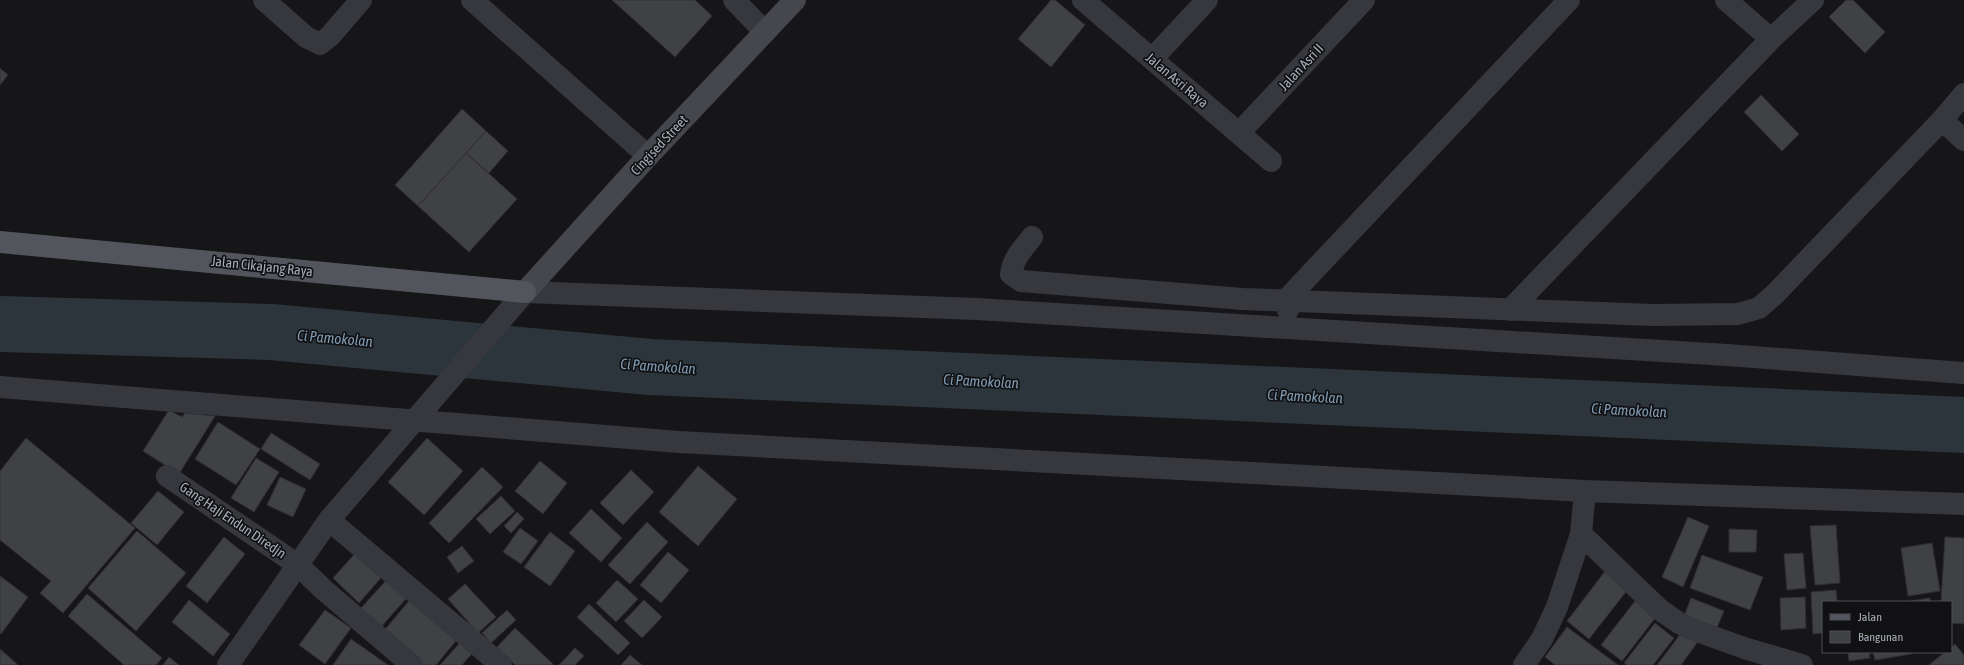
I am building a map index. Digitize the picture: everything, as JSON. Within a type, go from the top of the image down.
[{"type":"main road","name":"Cingised Street","points":[[524,292],[648,156],[795,0]]},
{"type":"main road","name":"Jalan Cikajang Raya","points":[[0,242],[524,292]]},
{"type":"street","points":[[264,0],[306,37],[320,44],[330,36],[361,0]]},
{"type":"street","points":[[472,0],[648,156]]},
{"type":"street","points":[[734,0],[765,32]]},
{"type":"street","name":"Jalan Asri Raya","points":[[1083,0],[1271,161]]},
{"type":"street","points":[[1152,58],[1207,0]]},
{"type":"street","name":"Jalan Asri II","points":[[1239,133],[1364,0]]},
{"type":"street","points":[[1286,300],[1569,0]]},
{"type":"street","points":[[1726,0],[1771,39]]},
{"type":"street","points":[[1510,310],[1771,39],[1813,0]]},
{"type":"street","points":[[1032,237],[1012,265],[1011,274],[1021,281],[1243,299],[1510,310],[1726,316],[1759,308],[1775,294],[1942,120],[1964,94]]},
{"type":"street","points":[[1942,120],[1964,140]]},
{"type":"street","points":[[228,665],[329,520],[447,384],[524,292],[976,308],[1290,330],[1727,355],[1955,372],[1964,356]]},
{"type":"street","points":[[1243,299],[1244,326]]},
{"type":"street","points":[[1286,300],[1290,330]]},
{"type":"street","points":[[0,388],[679,442],[1585,491],[1964,504]]},
{"type":"street","name":"Gang Haji Endun Diredjn","points":[[167,476],[298,565],[324,590],[412,665]]},
{"type":"street","points":[[1524,665],[1542,639],[1557,607],[1581,534],[1585,491]]},
{"type":"street","points":[[329,520],[501,665]]},
{"type":"street","points":[[1581,534],[1659,609],[1679,623],[1744,648],[1802,665]]},
{"type":"building","points":[[612,0],[695,0],[712,16],[675,57]]},
{"type":"building","points":[[1051,0],[1055,0],[1085,25],[1051,67],[1018,39]]},
{"type":"building","points":[[1846,0],[1853,0],[1885,32],[1865,53],[1829,17]]},
{"type":"building","points":[[0,68],[8,75],[0,85]]},
{"type":"building","points":[[1761,95],[1799,134],[1782,151],[1744,112]]},
{"type":"building","points":[[462,109],[486,131],[418,206],[395,185]]},
{"type":"building","points":[[486,131],[508,151],[489,173],[466,153]]},
{"type":"building","points":[[466,153],[517,199],[469,252],[418,206]]},
{"type":"building","points":[[169,410],[182,417],[185,413],[215,416],[179,474],[143,451]]},
{"type":"building","points":[[218,422],[260,449],[236,485],[195,459]]},
{"type":"building","points":[[271,433],[320,464],[310,480],[261,449]]},
{"type":"building","points":[[26,438],[135,528],[63,613],[40,593],[51,581],[0,540],[0,471]]},
{"type":"building","points":[[427,438],[463,471],[424,515],[388,482]]},
{"type":"building","points":[[256,458],[279,472],[254,512],[231,498]]},
{"type":"building","points":[[540,461],[567,483],[543,514],[515,491]]},
{"type":"building","points":[[698,466],[737,499],[698,546],[659,512]]},
{"type":"building","points":[[482,467],[503,487],[449,543],[429,523]]},
{"type":"building","points":[[631,470],[654,492],[623,525],[600,503]]},
{"type":"building","points":[[280,477],[306,489],[293,517],[267,505]]},
{"type":"building","points":[[158,491],[184,512],[157,545],[131,523]]},
{"type":"building","points":[[501,496],[515,511],[490,534],[476,519]]},
{"type":"building","points":[[591,509],[622,538],[601,562],[569,533]]},
{"type":"building","points":[[517,512],[524,519],[511,533],[504,526]]},
{"type":"building","points":[[1688,517],[1709,526],[1683,587],[1662,577]]},
{"type":"building","points":[[647,522],[668,542],[630,584],[608,565]]},
{"type":"building","points":[[1836,525],[1840,583],[1815,585],[1810,526]]},
{"type":"building","points":[[520,528],[538,541],[521,564],[503,552]]},
{"type":"building","points":[[1729,529],[1757,530],[1756,552],[1729,552]]},
{"type":"building","points":[[137,531],[186,573],[136,631],[88,588]]},
{"type":"building","points":[[550,532],[575,551],[550,586],[524,567]]},
{"type":"building","points":[[224,537],[245,554],[207,603],[186,586]]},
{"type":"building","points":[[1945,537],[1964,538],[1964,624],[1952,623],[1952,601],[1941,601]]},
{"type":"building","points":[[1932,543],[1940,591],[1908,596],[1901,548]]},
{"type":"building","points":[[462,546],[474,561],[458,573],[447,557]]},
{"type":"building","points":[[360,548],[386,572],[359,603],[333,578]]},
{"type":"building","points":[[668,552],[689,570],[661,603],[640,585]]},
{"type":"building","points":[[1803,553],[1806,588],[1787,590],[1784,554]]},
{"type":"building","points":[[1702,555],[1763,577],[1750,610],[1690,588]]},
{"type":"building","points":[[1606,570],[1629,588],[1589,639],[1567,621]]},
{"type":"building","points":[[391,575],[411,593],[381,627],[361,608]]},
{"type":"building","points":[[0,576],[28,597],[1,634],[0,633]]},
{"type":"building","points":[[617,580],[638,599],[616,622],[596,603]]},
{"type":"building","points":[[465,584],[496,617],[478,633],[448,599]]},
{"type":"building","points":[[1836,590],[1837,601],[1822,601],[1822,633],[1813,634],[1811,592]]},
{"type":"building","points":[[87,594],[162,658],[156,665],[124,665],[68,616]]},
{"type":"building","points":[[413,596],[460,636],[436,665],[423,665],[383,632]]},
{"type":"building","points":[[1805,597],[1806,628],[1781,630],[1780,598]]},
{"type":"building","points":[[1691,598],[1724,611],[1715,632],[1683,619]]},
{"type":"building","points":[[1930,598],[1930,601],[1910,601]]},
{"type":"building","points":[[189,600],[230,634],[213,656],[172,622]]},
{"type":"building","points":[[644,600],[662,617],[642,638],[624,621]]},
{"type":"building","points":[[1635,601],[1656,617],[1622,661],[1601,645]]},
{"type":"building","points":[[589,604],[630,643],[618,655],[577,617]]},
{"type":"building","points":[[325,610],[351,628],[325,664],[299,645]]},
{"type":"building","points":[[507,610],[516,620],[491,643],[482,633]]},
{"type":"building","points":[[1655,623],[1674,638],[1653,665],[1627,665],[1624,663]]},
{"type":"building","points":[[1567,627],[1618,665],[1555,665],[1545,657]]},
{"type":"building","points":[[515,628],[553,665],[515,665],[497,647]]},
{"type":"building","points":[[1682,632],[1697,643],[1681,665],[1657,665]]},
{"type":"building","points":[[464,638],[476,649],[462,665],[440,665]]},
{"type":"building","points":[[351,639],[388,665],[333,665]]},
{"type":"building","points":[[1955,644],[1964,655],[1964,665],[1929,665],[1944,653],[1952,653],[1952,647]]},
{"type":"building","points":[[575,648],[584,656],[575,665],[559,665]]},
{"type":"building","points":[[0,649],[17,664],[17,665],[0,665]]},
{"type":"building","points":[[1848,653],[1869,653],[1870,658],[1849,661]]},
{"type":"building","points":[[1873,653],[1911,653],[1911,654],[1875,660]]},
{"type":"building","points":[[630,655],[642,665],[621,665]]},
{"type":"building","points":[[169,657],[179,665],[163,665]]},
{"type":"waterway","name":"Ci Pamokolan","points":[[0,324],[271,332],[650,367],[1964,425]]}]
